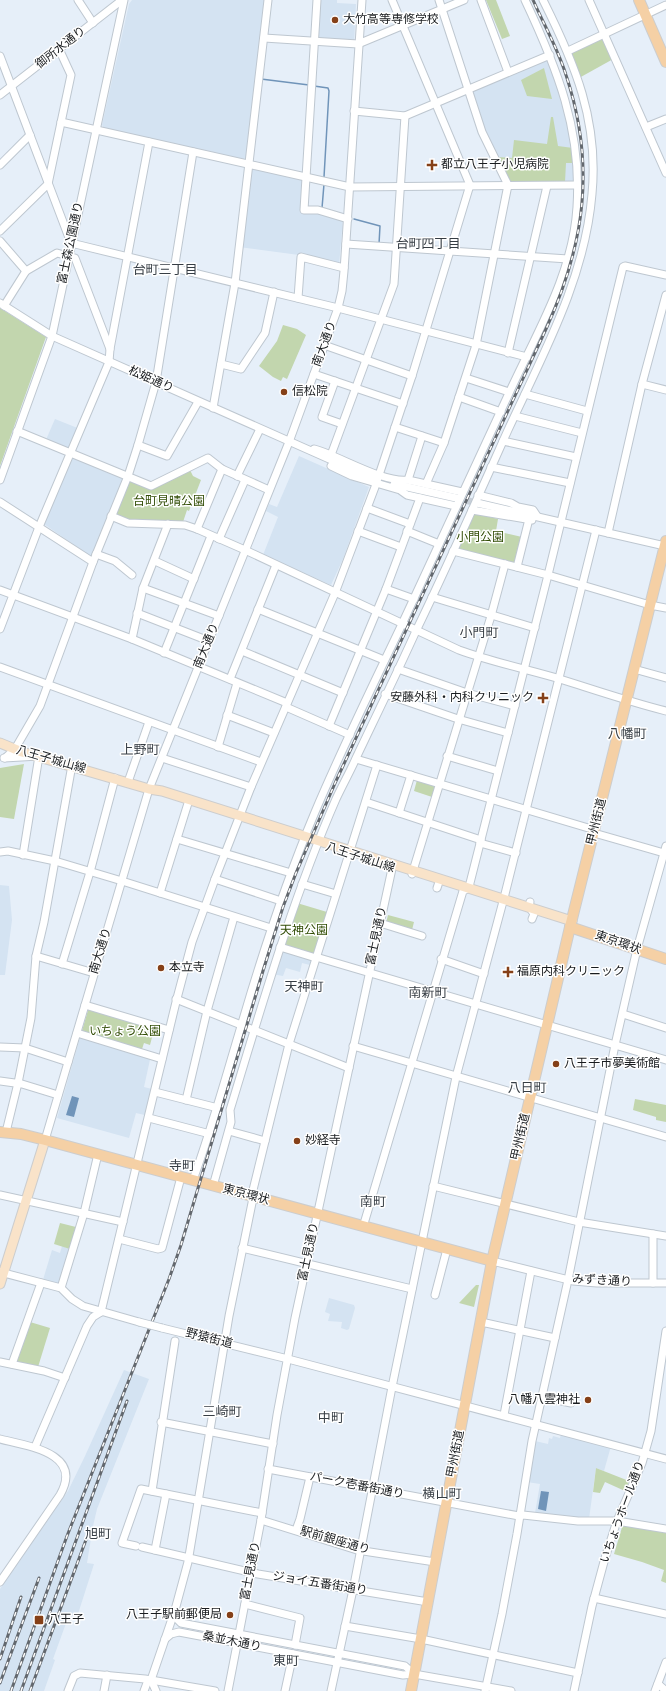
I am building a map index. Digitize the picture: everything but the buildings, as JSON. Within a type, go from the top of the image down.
[{"type":"highway","points":[[639,0],[666,62]]},
{"type":"highway","name":"甲州街道","points":[[411,1691],[446,1503],[462,1405],[481,1322],[492,1261],[571,924],[666,544]]},
{"type":"highway","name":"東京環状","points":[[571,924],[638,946],[666,952]]},
{"type":"highway","name":"東京環状","points":[[638,946],[666,959]]},
{"type":"highway","name":"東京環状","points":[[3,1132],[45,1140],[317,1214],[364,1224],[421,1245],[446,1249],[492,1261]]},
{"type":"main road","name":"八王子城山線","points":[[0,743],[15,749],[128,782],[149,789],[157,794],[189,802],[349,852],[412,872],[439,883],[531,910],[571,924]]},
{"type":"main road","name":"南大通り","points":[[0,1284],[2,1272],[45,1140]]},
{"type":"street","points":[[78,0],[93,23]]},
{"type":"street","points":[[213,408],[235,283],[268,0]]},
{"type":"street","points":[[317,0],[304,210],[318,210],[348,219]]},
{"type":"street","name":"南大通り","points":[[45,1140],[149,789],[289,442],[338,308],[342,291],[348,219],[362,0]]},
{"type":"street","points":[[35,1447],[87,1326],[92,1317],[101,1312],[136,1165],[149,1118],[176,999],[192,942],[214,879],[261,762],[335,592],[367,508],[412,376],[470,186],[392,0]]},
{"type":"street","points":[[426,484],[444,442],[476,345],[508,185],[482,132],[439,0]]},
{"type":"street","points":[[264,38],[358,44],[464,0]]},
{"type":"street","points":[[481,0],[508,72]]},
{"type":"street","points":[[193,1180],[210,1134],[241,1025],[271,928],[304,838],[384,660],[439,544],[456,502],[527,357],[557,291],[568,259],[577,208],[575,147],[572,123],[568,106],[550,55],[525,0]]},
{"type":"street","points":[[213,1186],[229,1131],[231,1122],[230,1110],[254,1030],[280,947],[318,843],[337,797],[385,694],[418,629],[478,499],[573,284],[580,262],[591,206],[593,173],[592,144],[584,100],[568,51],[544,0]]},
{"type":"street","points":[[589,0],[666,173]]},
{"type":"street","name":"御所水通り","points":[[0,95],[120,1]]},
{"type":"street","name":"富士森公園通り","points":[[0,480],[52,336],[96,129],[120,1]]},
{"type":"street","points":[[568,51],[666,5]]},
{"type":"street","points":[[0,231],[48,184],[71,76],[60,49]]},
{"type":"street","points":[[354,111],[406,116],[434,102],[550,55]]},
{"type":"street","points":[[0,56],[71,243],[274,292],[527,357]]},
{"type":"street","points":[[328,457],[356,388],[394,284],[406,116]]},
{"type":"street","points":[[646,127],[666,119]]},
{"type":"street","points":[[61,122],[350,187],[577,185]]},
{"type":"street","points":[[0,165],[30,135]]},
{"type":"street","points":[[0,629],[12,594],[39,527],[109,362],[110,349],[149,142]]},
{"type":"street","points":[[2,759],[15,749],[34,718],[96,554],[128,476],[138,445],[156,382],[193,152]]},
{"type":"street","points":[[508,353],[548,186]]},
{"type":"street","points":[[0,240],[26,271]]},
{"type":"street","points":[[346,244],[568,259]]},
{"type":"street","points":[[2,304],[26,271],[57,253],[75,258],[110,349]]},
{"type":"street","points":[[298,298],[301,257],[344,268]]},
{"type":"street","points":[[364,1224],[432,991],[481,841],[535,628],[623,267],[625,266],[666,275]]},
{"type":"street","points":[[221,364],[241,369],[265,333],[274,292]]},
{"type":"street","points":[[608,533],[642,384],[666,295]]},
{"type":"street","name":"松姫通り","points":[[2,304],[52,336],[289,442],[306,449],[314,448],[328,457],[377,479]]},
{"type":"street","points":[[324,345],[412,376]]},
{"type":"street","points":[[314,374],[403,404]]},
{"type":"street","points":[[466,378],[509,392]]},
{"type":"street","points":[[335,381],[322,417],[342,424]]},
{"type":"street","points":[[642,384],[666,390]]},
{"type":"street","points":[[524,394],[587,411]]},
{"type":"street","points":[[459,397],[501,412]]},
{"type":"street","points":[[138,445],[167,456],[198,402]]},
{"type":"street","points":[[515,416],[582,433]]},
{"type":"street","points":[[395,427],[444,442]]},
{"type":"street","points":[[236,476],[260,429]]},
{"type":"street","points":[[17,431],[151,486],[208,458],[222,469],[269,490]]},
{"type":"street","points":[[408,480],[422,436]]},
{"type":"street","points":[[503,441],[576,457]]},
{"type":"street","points":[[491,467],[570,484]]},
{"type":"street","points":[[197,530],[222,469]]},
{"type":"street","points":[[377,479],[408,480],[462,492]]},
{"type":"street","points":[[377,479],[420,498],[456,502]]},
{"type":"street","points":[[377,479],[456,502]]},
{"type":"street","points":[[219,539],[245,480]]},
{"type":"street","points":[[329,726],[377,612],[420,498]]},
{"type":"street","points":[[478,499],[540,517],[608,533],[666,544]]},
{"type":"street","points":[[0,502],[93,562]]},
{"type":"street","points":[[367,508],[409,527],[439,544]]},
{"type":"street","points":[[472,510],[536,520],[540,517]]},
{"type":"street","points":[[111,516],[128,523],[168,524],[185,526],[197,530],[246,550],[377,612],[418,629],[459,650],[478,657],[559,679],[626,701],[666,711]]},
{"type":"street","points":[[517,567],[529,519]]},
{"type":"street","points":[[132,638],[143,586],[155,561],[168,524]]},
{"type":"street","points":[[331,1691],[361,1550],[392,1386],[456,1077],[504,902],[596,530]]},
{"type":"street","points":[[358,531],[401,547]]},
{"type":"street","points":[[164,653],[211,536]]},
{"type":"street","points":[[453,551],[582,584],[650,605],[666,608]]},
{"type":"street","points":[[96,554],[115,561],[132,575]]},
{"type":"street","points":[[155,561],[194,579]]},
{"type":"street","points":[[412,872],[491,616],[505,564]]},
{"type":"street","points":[[230,679],[276,565]]},
{"type":"street","points":[[143,586],[219,616]]},
{"type":"street","points":[[386,589],[414,599]]},
{"type":"street","points":[[0,590],[132,638],[164,653],[238,682],[350,736]]},
{"type":"street","points":[[432,597],[535,628]]},
{"type":"street","points":[[258,609],[384,660]]},
{"type":"street","points":[[137,613],[209,641]]},
{"type":"street","points":[[242,651],[343,693]]},
{"type":"street","points":[[0,667],[261,762]]},
{"type":"street","points":[[634,669],[666,678]]},
{"type":"street","points":[[398,670],[467,694],[515,706]]},
{"type":"street","points":[[218,747],[238,682]]},
{"type":"street","points":[[385,694],[458,719],[508,733]]},
{"type":"street","points":[[227,715],[274,733]]},
{"type":"street","points":[[128,782],[149,722]]},
{"type":"street","points":[[2,759],[39,756],[22,855]]},
{"type":"street","points":[[447,756],[498,771]]},
{"type":"street","points":[[162,758],[251,787]]},
{"type":"street","points":[[356,759],[492,798],[664,853]]},
{"type":"street","points":[[3,1132],[18,1083],[31,1018],[36,956],[44,922],[72,765]]},
{"type":"street","points":[[144,1691],[147,1683],[151,1680],[170,1625],[189,1558],[225,1343],[253,1197],[253,1190],[289,1044],[377,765]]},
{"type":"street","points":[[399,813],[411,775]]},
{"type":"street","points":[[62,964],[90,872],[115,778]]},
{"type":"street","points":[[160,893],[189,802]]},
{"type":"street","points":[[366,802],[516,853]]},
{"type":"street","points":[[177,839],[291,873]]},
{"type":"street","points":[[485,1689],[493,1656],[519,1516],[526,1469],[568,1280],[615,1045],[638,946],[666,846]]},
{"type":"street","points":[[0,852],[8,851],[55,861],[271,928]]},
{"type":"street","name":"富士見通り","points":[[228,1691],[234,1673],[239,1634],[261,1517],[268,1469],[317,1214],[393,866]]},
{"type":"street","points":[[214,879],[281,901]]},
{"type":"street","points":[[302,884],[336,894]]},
{"type":"street","points":[[186,1100],[207,1011],[234,917]]},
{"type":"street","points":[[380,924],[422,936]]},
{"type":"street","points":[[280,947],[666,1060]]},
{"type":"street","points":[[36,956],[94,973]]},
{"type":"street","points":[[442,959],[484,974]]},
{"type":"street","points":[[176,999],[349,1068]]},
{"type":"street","points":[[85,1006],[169,1030]]},
{"type":"street","points":[[622,1014],[666,1028]]},
{"type":"street","points":[[77,1033],[162,1059]]},
{"type":"street","points":[[353,1046],[666,1137]]},
{"type":"street","points":[[0,1047],[25,1048],[68,1062]]},
{"type":"street","points":[[0,1081],[18,1083],[58,1095]]},
{"type":"street","points":[[155,1092],[218,1108]]},
{"type":"street","points":[[149,1118],[210,1134]]},
{"type":"street","points":[[229,1131],[265,1141]]},
{"type":"street","points":[[2,1272],[61,1288],[84,1213],[98,1154]]},
{"type":"street","points":[[118,1239],[158,1249],[162,1248],[181,1177]]},
{"type":"street","points":[[433,1186],[579,1222],[666,1236]]},
{"type":"street","points":[[0,1195],[123,1222]]},
{"type":"street","points":[[653,1234],[653,1283]]},
{"type":"street","points":[[242,1248],[412,1289]]},
{"type":"street","points":[[435,1295],[446,1249]]},
{"type":"street","name":"みずき通り","points":[[492,1261],[568,1280],[597,1283],[666,1283]]},
{"type":"street","points":[[504,1415],[531,1271]]},
{"type":"street","points":[[12,1364],[41,1283]]},
{"type":"street","name":"野猿街道","points":[[61,1288],[77,1303],[101,1312],[504,1415],[666,1459]]},
{"type":"street","points":[[481,1322],[555,1338]]},
{"type":"street","name":"いちょうホール通り","points":[[574,1691],[594,1598],[617,1521],[645,1453],[651,1430],[666,1331]]},
{"type":"street","points":[[152,1491],[161,1422],[175,1342]]},
{"type":"street","points":[[0,1362],[65,1378]]},
{"type":"street","points":[[542,1397],[570,1403]]},
{"type":"street","points":[[161,1422],[210,1430],[273,1444]]},
{"type":"street","points":[[0,1439],[43,1449],[54,1456],[64,1469],[66,1479],[64,1488],[0,1582]]},
{"type":"street","name":"パーク壱番街通り","points":[[268,1469],[519,1516],[523,1515],[585,1522],[617,1521],[666,1529]]},
{"type":"street","points":[[296,1530],[310,1477]]},
{"type":"street","name":"ジョイ五番街通り","points":[[152,1491],[141,1489],[122,1543],[251,1572],[353,1588],[428,1602]]},
{"type":"street","name":"駅前銀座通り","points":[[152,1491],[261,1517],[296,1530],[361,1550],[391,1553],[435,1562]]},
{"type":"street","points":[[155,1550],[166,1494]]},
{"type":"street","points":[[594,1598],[666,1614]]},
{"type":"street","points":[[245,1604],[300,1618],[294,1645]]},
{"type":"street","points":[[170,1625],[181,1623],[176,1616],[175,1610]]},
{"type":"street","name":"桑並木通り","points":[[181,1623],[405,1666],[414,1674]]},
{"type":"street","points":[[345,1626],[578,1673]]},
{"type":"street","name":"桑並木通り","points":[[165,1639],[171,1634],[179,1632],[403,1675],[414,1674],[485,1689],[511,1691]]},
{"type":"street","points":[[285,1691],[293,1654]]},
{"type":"street","points":[[666,1662],[656,1688],[666,1690]]},
{"type":"street","points":[[68,1691],[74,1676],[80,1673],[151,1680],[215,1691]]},
{"type":"street","points":[[104,1691],[106,1675]]},
{"type":"street","points":[[151,1680],[156,1691]]},
{"type":"shaded area","points":[[132,0],[264,0],[247,157],[244,159],[104,128],[102,125],[129,4]]},
{"type":"shaded area","name":"大竹高等専修学校","points":[[317,0],[337,0],[337,3],[356,4],[354,44],[314,41]]},
{"type":"shaded area","points":[[547,58],[565,105],[573,152],[575,182],[510,182],[484,131],[472,92],[473,90]]},
{"type":"shaded area","points":[[249,164],[305,177],[304,210],[343,218],[339,266],[299,255],[239,247]]},
{"type":"shaded area","points":[[55,419],[80,429],[70,453],[45,442]]},
{"type":"shaded area","points":[[73,456],[124,477],[93,556],[90,556],[44,524]]},
{"type":"shaded area","points":[[299,456],[369,487],[343,559],[331,585],[263,555],[278,517],[266,511],[269,504],[277,507]]},
{"type":"shaded area","points":[[0,885],[9,886],[12,920],[5,975],[0,975]]},
{"type":"shaded area","points":[[280,947],[316,958],[314,966],[302,963],[300,972],[286,968],[283,976],[272,974]]},
{"type":"shaded area","points":[[81,1034],[151,1055],[144,1087],[156,1090],[149,1116],[136,1113],[129,1138],[57,1118]]},
{"type":"shaded area","points":[[62,1246],[73,1250],[61,1288],[42,1283],[52,1250],[60,1253]]},
{"type":"shaded area","points":[[329,1298],[354,1305],[355,1308],[349,1329],[347,1330],[341,1328],[342,1322],[328,1321],[330,1314],[325,1312]]},
{"type":"shaded area","points":[[124,1370],[149,1379],[97,1509],[87,1563],[94,1564],[77,1617],[69,1615],[53,1659],[55,1660],[44,1691],[0,1691],[0,1589],[68,1491]]},
{"type":"shaded area","points":[[561,1434],[611,1446],[604,1471],[596,1468],[589,1519],[574,1519],[535,1513],[540,1484],[527,1482],[535,1441],[548,1444],[549,1438],[552,1439],[553,1436],[560,1438]]},
{"type":"green space","points":[[486,0],[496,0],[510,36],[502,39]]},
{"type":"green space","points":[[604,35],[615,58],[579,78],[571,53]]},
{"type":"green space","points":[[544,68],[552,99],[527,96],[521,80]]},
{"type":"green space","points":[[551,117],[553,117],[558,146],[573,148],[574,163],[566,163],[565,182],[510,182],[497,157],[512,158],[514,140],[547,144]]},
{"type":"green space","points":[[0,308],[46,337],[0,466]]},
{"type":"green space","points":[[283,325],[297,329],[306,335],[287,379],[283,377],[281,381],[273,377],[259,366],[277,341]]},
{"type":"green space","name":"台町見晴公園","points":[[190,470],[193,476],[201,480],[183,522],[128,519],[117,515],[116,511],[128,482],[132,481],[152,488]]},
{"type":"green space","name":"小門公園","points":[[474,513],[498,519],[496,531],[522,537],[514,564],[458,550]]},
{"type":"green space","points":[[24,764],[14,819],[0,817],[0,768]]},
{"type":"green space","points":[[417,780],[434,785],[435,788],[432,797],[414,791]]},
{"type":"green space","name":"天神公園","points":[[297,903],[327,912],[314,954],[284,946]]},
{"type":"green space","points":[[388,915],[414,922],[412,930],[386,923]]},
{"type":"green space","name":"いちょう公園","points":[[89,1007],[155,1026],[150,1045],[144,1043],[141,1052],[81,1034]]},
{"type":"green space","points":[[635,1099],[666,1105],[666,1122],[656,1120],[656,1117],[633,1110]]},
{"type":"green space","points":[[60,1223],[80,1228],[73,1250],[54,1244]]},
{"type":"green space","points":[[476,1285],[479,1285],[474,1307],[459,1303]]},
{"type":"green space","points":[[30,1322],[50,1328],[38,1367],[15,1362]]},
{"type":"green space","points":[[596,1468],[629,1481],[625,1491],[605,1482],[600,1493],[593,1492]]},
{"type":"green space","points":[[623,1524],[666,1531],[666,1583],[661,1581],[664,1570],[614,1554]]},
{"type":"water","points":[[72,1096],[79,1098],[74,1117],[66,1115]]},
{"type":"water","points":[[541,1491],[549,1492],[546,1511],[538,1509]]},
{"type":"waterway","points":[[261,79],[309,85]]},
{"type":"waterway","points":[[314,86],[328,88],[329,91],[324,177]]},
{"type":"waterway","points":[[322,208],[324,184]]},
{"type":"waterway","points":[[354,219],[380,226],[379,244]]},
{"type":"tunnel","points":[[456,498],[477,503]]},
{"type":"railway","points":[[11,1691],[67,1536],[169,1279],[181,1245],[263,971],[283,907],[296,873],[336,781],[546,329],[570,266],[582,204],[583,173],[581,141],[575,108],[563,65],[533,0]]},
{"type":"railway","points":[[21,1691],[127,1401]]},
{"type":"railway","points":[[30,1691],[87,1537]]},
{"type":"railway","points":[[0,1683],[39,1578]]},
{"type":"railway","points":[[0,1659],[21,1597]]},
{"type":"place","name":"大竹高等専修学校","points":[[335,20]]},
{"type":"place","name":"都立八王子小児病院","points":[[432,165]]},
{"type":"place","name":"信松院","points":[[284,392]]},
{"type":"place","name":"安藤外科・内科クリニック","points":[[543,698]]},
{"type":"place","name":"本立寺","points":[[161,968]]},
{"type":"place","name":"福原内科クリニック","points":[[508,972]]},
{"type":"place","name":"八王子市夢美術館","points":[[556,1064]]},
{"type":"place","name":"妙経寺","points":[[297,1141]]},
{"type":"place","name":"八幡八雲神社","points":[[588,1400]]},
{"type":"place","name":"八王子駅前郵便局","points":[[230,1615]]},
{"type":"place","name":"八王子","points":[[39,1620]]},
{"type":"district","name":"台町四丁目","points":[[428,245]]},
{"type":"district","name":"台町三丁目","points":[[165,271]]},
{"type":"district","name":"小門町","points":[[479,634]]},
{"type":"district","name":"八幡町","points":[[627,735]]},
{"type":"district","name":"上野町","points":[[140,751]]},
{"type":"district","name":"天神町","points":[[304,988]]},
{"type":"district","name":"南新町","points":[[428,994]]},
{"type":"district","name":"八日町","points":[[527,1089]]},
{"type":"district","name":"寺町","points":[[182,1167]]},
{"type":"district","name":"南町","points":[[373,1203]]},
{"type":"district","name":"三崎町","points":[[222,1413]]},
{"type":"district","name":"中町","points":[[331,1419]]},
{"type":"district","name":"横山町","points":[[442,1495]]},
{"type":"district","name":"旭町","points":[[98,1535]]},
{"type":"district","name":"東町","points":[[286,1662]]}]
